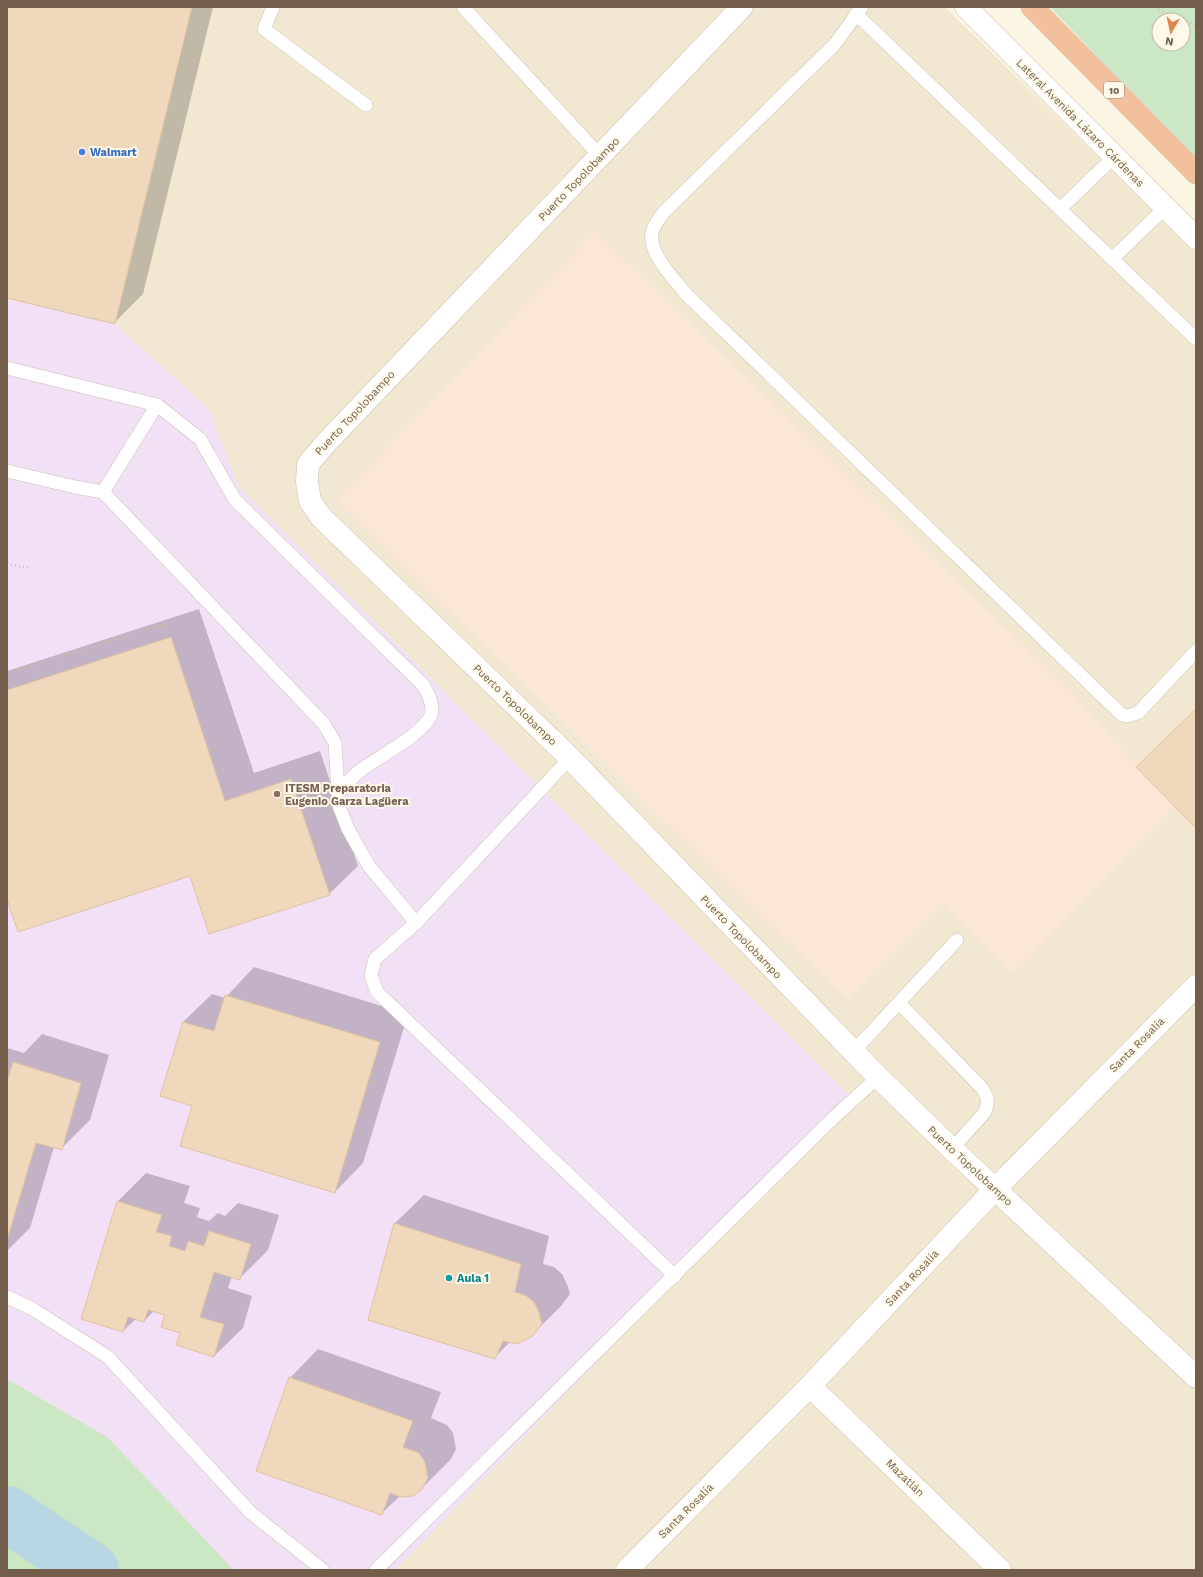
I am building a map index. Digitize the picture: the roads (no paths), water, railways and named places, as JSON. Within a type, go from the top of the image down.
[{"type":"highway","name":"10","points":[[1032,7],[1196,173]]},
{"type":"street","name":"Puerto Topolobampo","points":[[742,7],[601,157],[325,444],[308,464],[307,482],[310,501],[321,517],[570,758],[878,1077],[952,1149],[1196,1377]]},
{"type":"street","name":"Lateral Avenida Lázaro Cárdenas","points":[[966,7],[1196,238]]},
{"type":"street","name":"Santa Rosalía","points":[[627,1570],[810,1386],[995,1189],[1195,990]]},
{"type":"street","name":"Mazatlán","points":[[810,1386],[1000,1570]]},
{"type":"lane","points":[[273,7],[264,29],[366,106]]},
{"type":"lane","points":[[463,7],[601,157]]},
{"type":"lane","points":[[1196,339],[1060,209],[859,11],[835,44],[663,213],[653,229],[651,243],[657,257],[686,294],[939,540],[1122,715],[1127,716],[1138,713],[1196,651]]},
{"type":"lane","points":[[1060,209],[1114,157]]},
{"type":"lane","points":[[1112,259],[1165,208]]},
{"type":"lane","points":[[7,368],[157,405],[200,440],[235,500],[424,686],[431,699],[432,712],[428,721],[388,754],[357,773],[338,794]]},
{"type":"lane","points":[[103,492],[157,405]]},
{"type":"lane","points":[[7,471],[103,492],[324,724],[335,743],[339,806],[348,829],[370,866],[416,923]]},
{"type":"lane","points":[[570,758],[416,923],[375,959],[371,975],[377,992],[675,1276]]},
{"type":"lane","points":[[853,1052],[957,940]]},
{"type":"lane","points":[[899,1003],[982,1088],[987,1097],[987,1105],[984,1112],[952,1149]]},
{"type":"lane","points":[[376,1570],[675,1276],[830,1121],[878,1077]]},
{"type":"lane","points":[[7,1297],[31,1308],[108,1357],[251,1513],[323,1570]]},
{"type":"waterway","points":[[7,1514],[91,1570]]},
{"type":"place","name":"Walmart","points":[[82,152]]},
{"type":"place","name":"ITESM Preparatoria Eugenio Garza Lagüera","points":[[277,794]]},
{"type":"place","name":"Aula 1","points":[[449,1278]]}]
